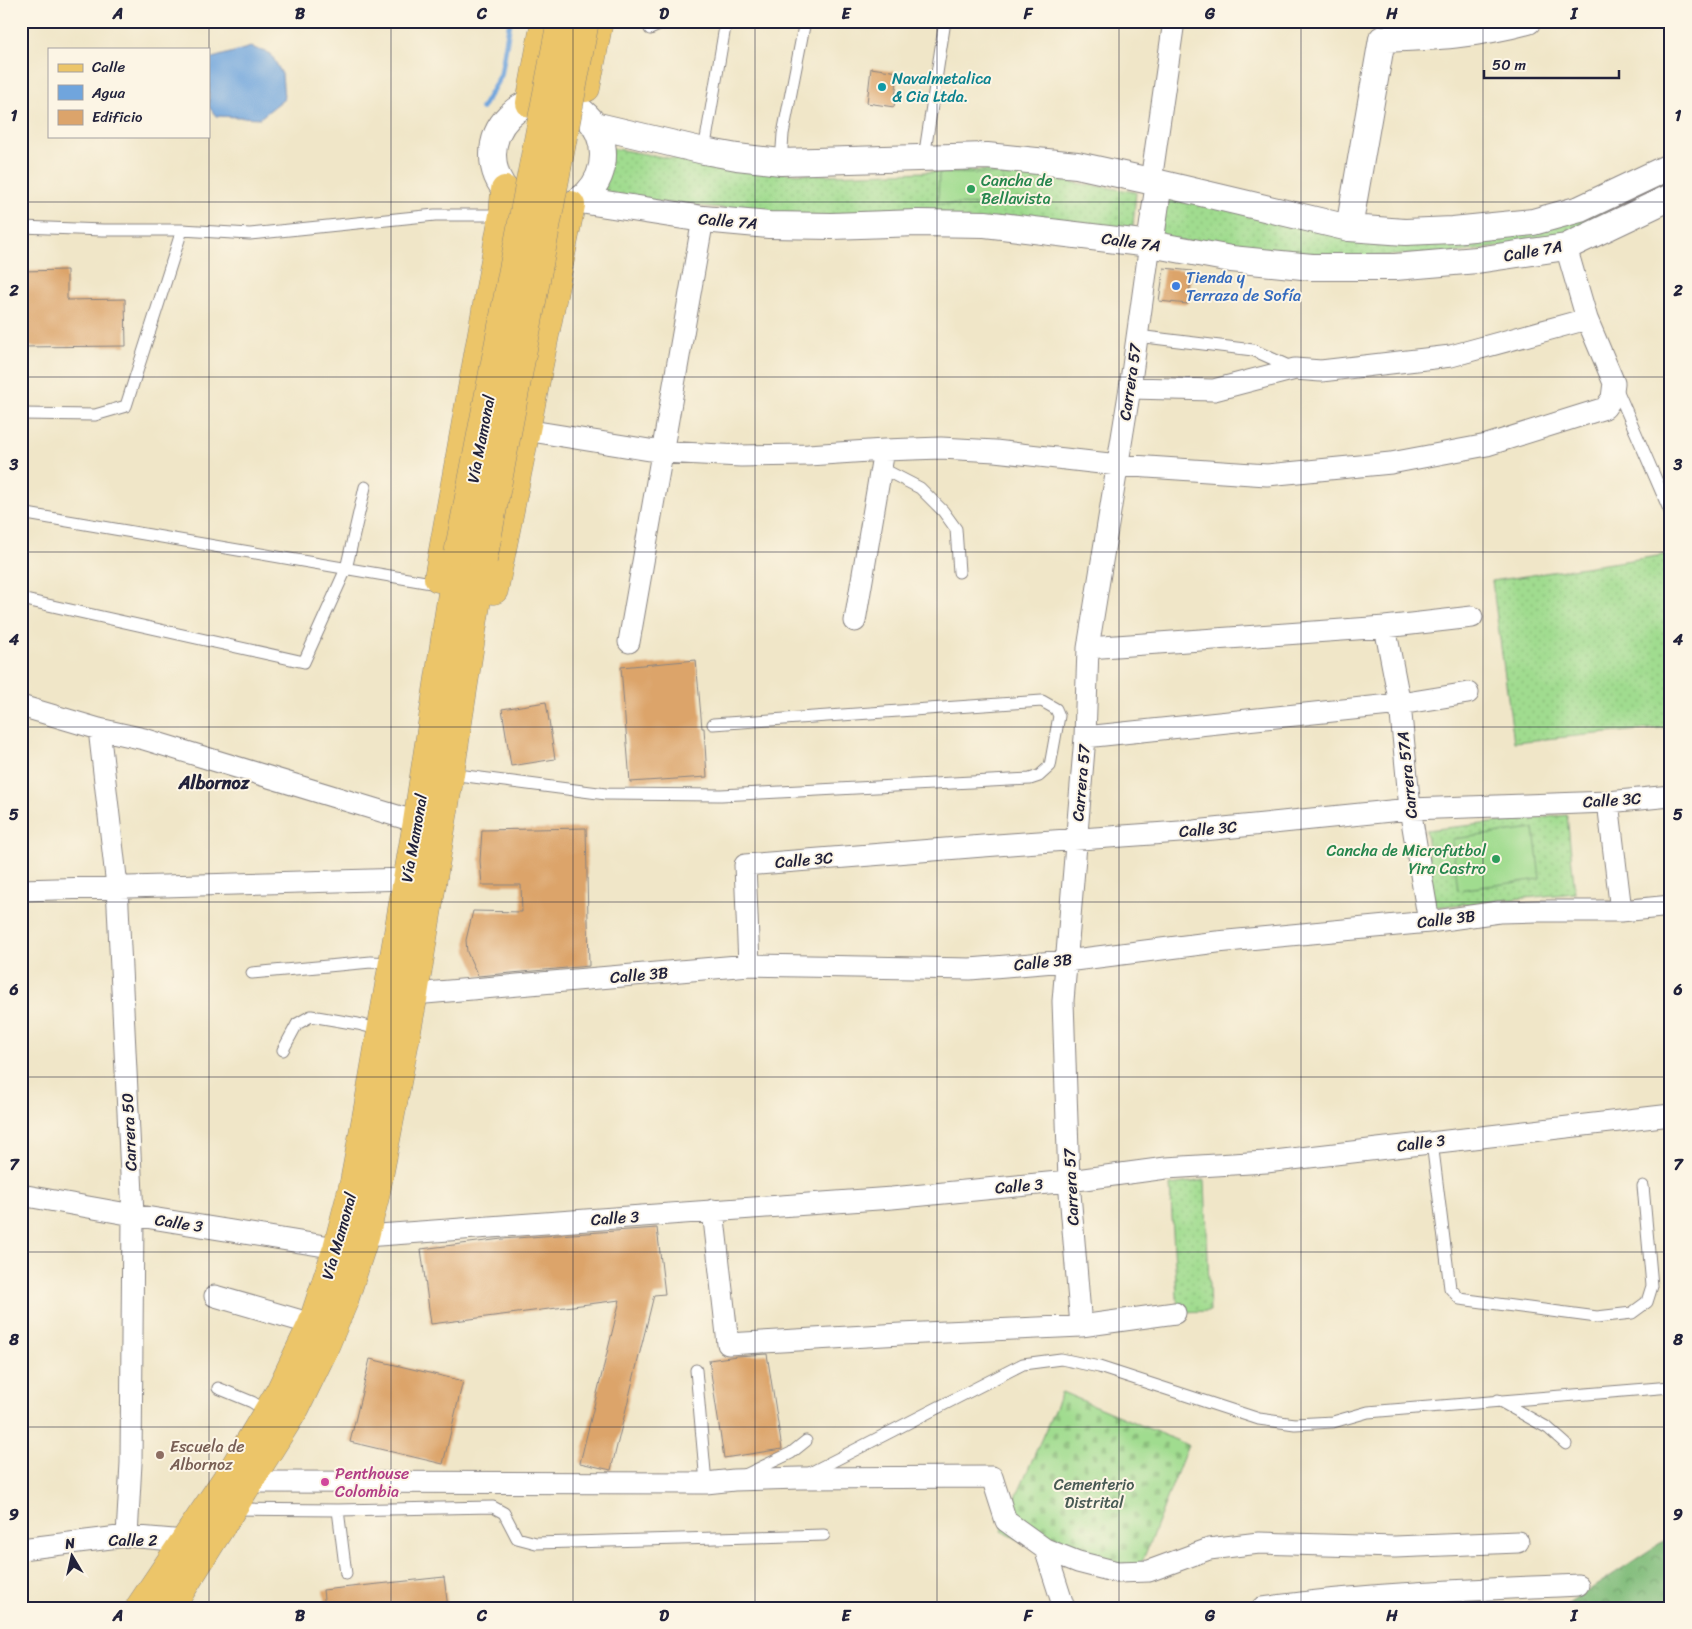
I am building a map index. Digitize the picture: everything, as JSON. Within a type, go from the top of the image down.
[{"type":"main road","points":[[530,103],[545,21]]},
{"type":"main road","name":"Vía Mamonal","points":[[139,1608],[235,1466],[280,1391],[312,1324],[337,1248],[354,1182],[417,822],[455,659],[561,21]]},
{"type":"main road","name":"Vía Mamonal","points":[[471,557],[585,21]]},
{"type":"main road","points":[[587,118],[599,21]]},
{"type":"main road","points":[[455,659],[493,598],[525,430],[575,202]]},
{"type":"main road","points":[[455,659],[437,584],[504,203]]},
{"type":"main road","name":"Vía Mamonal","points":[[170,1608],[296,1407],[344,1302],[364,1236],[375,1198],[414,994],[450,774],[455,659]]},
{"type":"street","points":[[1150,244],[1155,182],[1174,21]]},
{"type":"street","points":[[1349,228],[1382,38],[1442,37],[1473,34],[1528,21]]},
{"type":"street","points":[[548,100],[566,103],[587,118],[600,140],[603,156],[600,173],[592,188],[575,202],[558,209],[544,210],[530,207],[517,201],[504,203],[493,163],[493,148],[497,133],[505,120],[516,110],[530,103],[548,100]]},
{"type":"street","name":"Calle 7A","points":[[587,118],[704,151],[781,162],[988,156],[1077,165],[1349,228],[1405,232],[1453,230],[1534,222],[1580,209],[1671,166]]},
{"type":"street","name":"Calle 7A","points":[[575,202],[703,219],[769,224],[832,226],[917,222],[985,224],[1150,244],[1231,259],[1312,267],[1395,267],[1477,260],[1566,247],[1671,197]]},
{"type":"street","points":[[629,642],[703,219]]},
{"type":"street","name":"Carrera 57","points":[[1080,1326],[1069,1181],[1063,1001],[1085,736],[1088,648],[1130,388],[1150,244]]},
{"type":"street","points":[[525,430],[662,452],[741,456],[808,455],[882,459],[941,448],[995,451],[1118,465],[1267,475],[1391,463],[1487,445],[1605,408],[1612,398],[1614,383],[1587,319],[1566,247]]},
{"type":"street","points":[[1130,388],[1214,390],[1295,370],[1321,371],[1452,356],[1587,319]]},
{"type":"street","points":[[855,621],[882,459]]},
{"type":"street","points":[[1088,648],[1385,628],[1472,617]]},
{"type":"street","name":"Carrera 57A","points":[[1385,628],[1400,704],[1410,809],[1429,922]]},
{"type":"street","points":[[1085,736],[1400,704],[1468,693]]},
{"type":"street","points":[[21,706],[99,729],[144,739],[417,822]]},
{"type":"street","name":"Carrera 50","points":[[99,729],[117,886],[133,1215],[131,1463],[127,1536]]},
{"type":"street","name":"Calle 3C","points":[[749,966],[745,865],[1194,831],[1410,809],[1608,802],[1671,796]]},
{"type":"street","points":[[1608,802],[1621,911]]},
{"type":"street","points":[[21,890],[117,886],[407,880]]},
{"type":"street","name":"Calle 3B","points":[[414,994],[749,966],[970,969],[1217,942],[1429,922],[1499,912],[1621,911],[1671,906]]},
{"type":"street","name":"Calle 3","points":[[364,1236],[892,1198],[1069,1181],[1166,1168],[1266,1162],[1671,1115]]},
{"type":"street","name":"Calle 3","points":[[21,1195],[337,1248]]},
{"type":"street","points":[[713,1210],[728,1344],[910,1333],[1080,1326],[1175,1313]]},
{"type":"street","points":[[215,1296],[312,1324]]},
{"type":"street","points":[[248,1482],[706,1483],[734,1480],[800,1478],[992,1477],[1006,1521],[1046,1549],[1078,1562],[1117,1572],[1149,1571],[1209,1549],[1259,1543],[1395,1547],[1518,1542]]},
{"type":"street","name":"Calle 2","points":[[21,1549],[127,1536],[185,1542]]},
{"type":"street","points":[[1046,1549],[1064,1608]]},
{"type":"street","points":[[1262,1608],[1323,1599],[1500,1588],[1578,1586]]},
{"type":"lane","points":[[650,29],[668,21]]},
{"type":"lane","points":[[704,151],[726,21]]},
{"type":"lane","points":[[781,162],[783,134],[805,21]]},
{"type":"lane","points":[[924,158],[945,21]]},
{"type":"lane","points":[[21,227],[182,230],[250,234],[435,215],[504,203]]},
{"type":"lane","points":[[21,414],[94,415],[126,406],[182,230]]},
{"type":"lane","points":[[1137,336],[1253,350],[1295,370]]},
{"type":"lane","points":[[1614,383],[1671,514]]},
{"type":"lane","points":[[882,459],[920,488],[943,511],[956,529],[959,572]]},
{"type":"lane","points":[[21,599],[304,662],[346,569],[365,487]]},
{"type":"lane","points":[[21,513],[437,584]]},
{"type":"lane","points":[[450,774],[606,794],[721,795],[1030,779],[1039,776],[1050,766],[1059,716],[1056,708],[1042,701],[713,724]]},
{"type":"lane","points":[[252,973],[371,962],[392,963]]},
{"type":"lane","points":[[283,1050],[297,1024],[311,1016],[358,1024],[380,1030]]},
{"type":"lane","points":[[1432,1142],[1450,1288],[1460,1298],[1597,1317],[1632,1313],[1648,1302],[1652,1286],[1643,1186]]},
{"type":"lane","points":[[800,1478],[1023,1364],[1061,1359],[1099,1367],[1259,1419],[1294,1424],[1333,1422],[1368,1412],[1671,1387]]},
{"type":"lane","points":[[696,1370],[706,1483]]},
{"type":"lane","points":[[218,1388],[252,1402],[268,1412]]},
{"type":"lane","points":[[1498,1400],[1548,1428],[1566,1444]]},
{"type":"lane","points":[[734,1480],[791,1453],[806,1441]]},
{"type":"lane","points":[[232,1509],[338,1510],[493,1507],[504,1514],[517,1538],[536,1543],[824,1535]]},
{"type":"lane","points":[[338,1510],[346,1574]]},
{"type":"green space","points":[[605,147],[703,164],[782,173],[829,175],[991,170],[1136,192],[1132,236],[850,220],[593,196],[606,173],[607,155]]},
{"type":"green space","name":"Cancha de Bellavista","points":[[939,173],[1003,174],[1003,205],[938,204]]},
{"type":"green space","points":[[1671,173],[1671,185],[1561,238],[1455,253],[1348,257],[1159,239],[1168,198],[1454,238]]},
{"type":"green space","points":[[1671,555],[1671,727],[1514,742],[1492,581]]},
{"type":"green space","points":[[1567,815],[1575,893],[1434,907],[1426,830]]},
{"type":"green space","name":"Cancha de Microfutbol Yira Castro","points":[[1534,829],[1540,879],[1458,890],[1452,839]]},
{"type":"green space","points":[[1205,1180],[1210,1311],[1178,1312],[1170,1185]]},
{"type":"green space","name":"Cementerio Distrital","points":[[1062,1392],[1188,1445],[1137,1575],[1073,1565],[1001,1531]]},
{"type":"green space","points":[[1671,1536],[1671,1608],[1562,1608]]},
{"type":"water","points":[[251,47],[271,54],[282,74],[284,99],[260,118],[216,116],[210,108],[210,59]]},
{"type":"building","name":"Navalmetalica & Cia Ltda.","points":[[871,68],[898,72],[894,107],[867,103]]},
{"type":"building","name":"Tienda y Terraza de Sofía","points":[[1164,268],[1192,271],[1188,304],[1159,301]]},
{"type":"building","points":[[67,270],[67,300],[125,299],[126,346],[21,347],[21,271]]},
{"type":"building","points":[[696,660],[702,728],[704,728],[707,777],[630,782],[621,667]]},
{"type":"building","points":[[546,702],[555,759],[511,766],[502,709]]},
{"type":"building","points":[[586,828],[589,966],[478,976],[467,952],[466,940],[473,911],[522,912],[521,885],[482,885],[480,861],[482,830]]},
{"type":"building","points":[[657,1228],[665,1294],[654,1295],[611,1470],[580,1463],[620,1300],[431,1324],[421,1249],[502,1239]]},
{"type":"building","points":[[767,1354],[782,1449],[724,1458],[709,1360]]},
{"type":"building","points":[[370,1359],[463,1381],[443,1464],[350,1442]]},
{"type":"building","points":[[444,1577],[448,1608],[325,1608],[323,1590]]},
{"type":"waterway","points":[[482,108],[501,75],[510,21]]},
{"type":"place","name":"Navalmetalica & Cia Ltda.","points":[[882,87]]},
{"type":"place","name":"Cancha de Bellavista","points":[[971,189]]},
{"type":"place","name":"Tienda y Terraza de Sofía","points":[[1176,286]]},
{"type":"place","name":"Cancha de Microfutbol Yira Castro","points":[[1496,859]]},
{"type":"place","name":"Escuela de Albornoz","points":[[160,1455]]},
{"type":"place","name":"Penthouse Colombia","points":[[325,1482]]},
{"type":"district","name":"Albornoz","points":[[214,783]]}]
